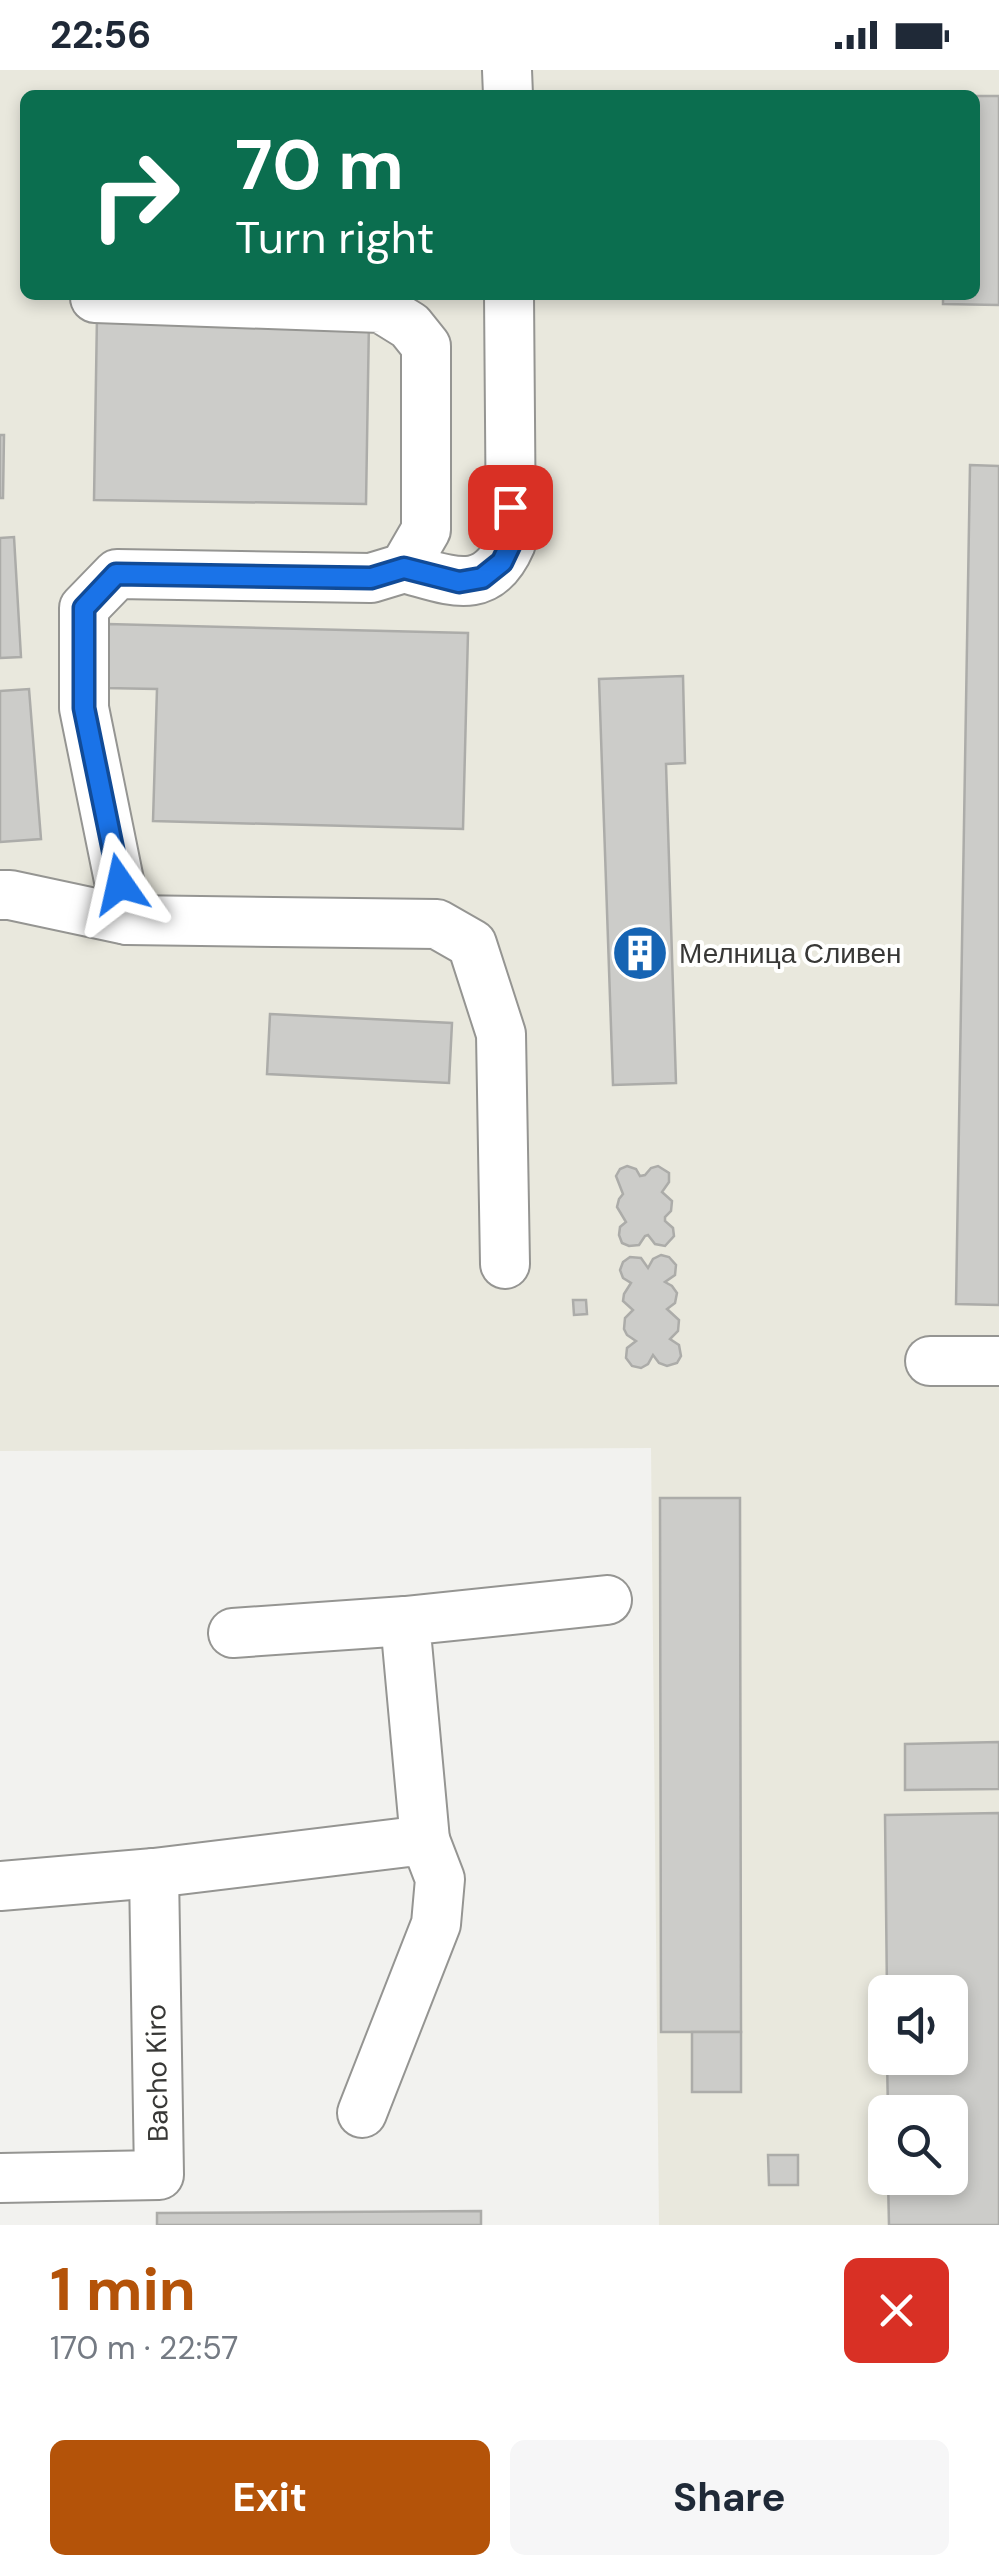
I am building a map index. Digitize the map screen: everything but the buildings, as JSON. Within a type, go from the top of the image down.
[{"type":"street","points":[[152,300],[381,308],[410,326],[426,346],[426,530],[404,568]]},
{"type":"street","points":[[126,920],[84,708],[84,608],[116,574],[371,578],[404,568],[459,582],[482,578],[502,562],[511,543],[509,300]]},
{"type":"street","points":[[0,895],[126,920],[436,924],[472,944],[501,1034],[505,1264]]},
{"type":"street","points":[[930,1361],[999,1361]]},
{"type":"street","points":[[233,1633],[405,1621],[608,1600]]},
{"type":"street","points":[[362,2113],[436,1924],[440,1879],[425,1840],[405,1621]]},
{"type":"street","points":[[0,1886],[425,1840]]},
{"type":"street","name":"Bacho Kiro","points":[[0,2178],[159,2175],[154,1872]]},
{"type":"shaded area","points":[[0,70],[999,70],[999,2225],[659,2225],[651,1448],[0,1451]]},
{"type":"place","name":"Мелница Сливен","points":[[640,953]]},
{"type":"route","points":[[120,884],[84,708],[84,608],[116,574],[371,578],[404,568],[459,582],[482,578],[502,562],[511,543],[510,507]]}]
